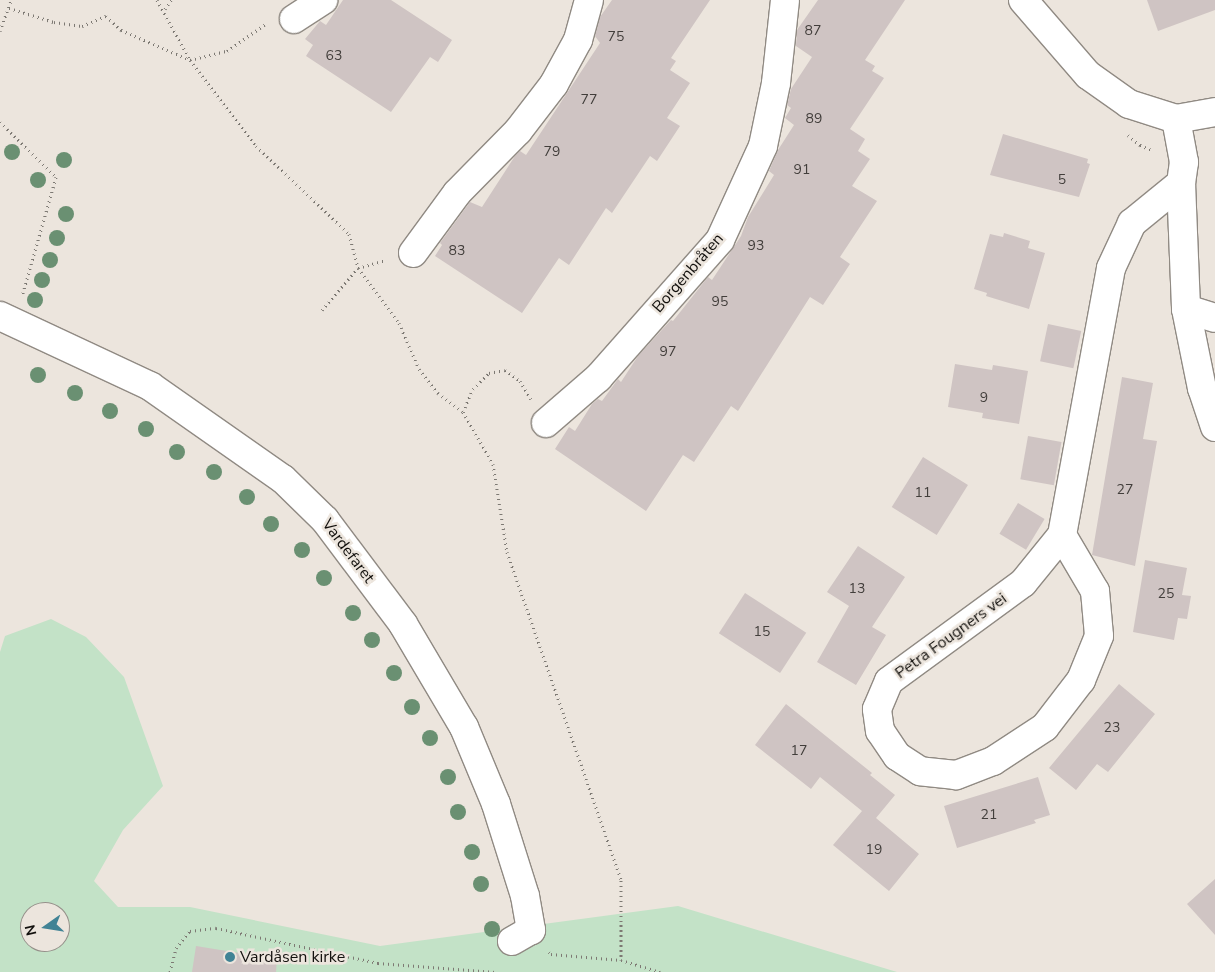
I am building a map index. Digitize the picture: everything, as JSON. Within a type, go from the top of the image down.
[{"type":"street","points":[[294,19],[322,0]]},
{"type":"street","points":[[413,253],[457,193],[518,131],[554,84],[578,40],[589,0]]},
{"type":"street","name":"Borgenbråten","points":[[546,423],[598,378],[720,240],[763,146],[776,84],[785,0]]},
{"type":"street","points":[[1023,0],[1088,75],[1130,104],[1176,119],[1215,112]]},
{"type":"street","points":[[1176,119],[1184,162],[1181,183],[1186,309],[1202,388],[1215,427]]},
{"type":"street","name":"Petra Fougners vei","points":[[1062,535],[1095,591],[1099,636],[1080,680],[1045,726],[994,761],[956,775],[920,771],[897,756],[880,731],[877,708],[889,681],[1023,584],[1062,535],[1111,268],[1132,223],[1181,183]]},
{"type":"street","points":[[1186,309],[1215,318]]},
{"type":"street","name":"Vardefaret","points":[[7,318],[150,386],[267,467],[325,520],[402,624],[464,726],[496,804],[526,896],[522,935]]},
{"type":"path","points":[[0,31],[11,0]]},
{"type":"path","points":[[158,0],[165,9],[190,60],[256,146],[349,234],[358,268],[399,323],[419,369],[438,393],[463,412],[493,464],[507,552],[621,880],[621,960]]},
{"type":"path","points":[[165,9],[170,0]]},
{"type":"path","points":[[9,8],[54,22],[82,26],[106,16],[121,30],[190,60],[227,50],[269,22],[294,19]]},
{"type":"path","points":[[0,122],[56,177],[7,318]]},
{"type":"path","points":[[322,310],[358,268]]},
{"type":"path","points":[[463,412],[474,389],[489,373],[505,370],[520,381],[546,423]]},
{"type":"path","points":[[170,972],[176,948],[190,931],[216,928],[378,964],[496,972]]},
{"type":"path","points":[[522,935],[551,954],[621,960],[660,972]]},
{"type":"green space","points":[[51,619],[86,637],[124,677],[163,786],[123,830],[94,881],[118,907],[190,907],[380,946],[678,906],[897,972],[0,972],[0,652],[5,636]]},
{"type":"building","points":[[343,0],[391,0],[452,40],[438,62],[430,57],[391,112],[306,56],[313,45],[305,39],[320,21],[326,25]]},
{"type":"building","points":[[612,0],[710,0],[671,58],[676,61],[670,70],[690,83],[667,118],[680,126],[657,161],[650,156],[612,213],[606,208],[569,265],[559,258],[522,313],[435,256],[442,245],[440,243],[470,202],[482,207],[515,156],[520,151],[526,155],[600,43],[595,36],[600,17]]},
{"type":"building","points":[[818,0],[905,0],[865,60],[875,66],[872,71],[884,78],[850,129],[865,139],[858,151],[870,159],[852,186],[877,201],[840,257],[850,264],[823,305],[810,297],[738,411],[731,406],[694,462],[683,455],[646,511],[555,449],[569,427],[575,431],[592,404],[598,399],[602,401],[618,379],[621,382],[638,356],[671,320],[673,321],[708,277],[712,280],[741,236],[748,217],[774,175],[769,171],[778,150],[794,125],[785,118],[791,108],[787,105],[791,89],[812,57],[796,46],[797,30]]},
{"type":"building","points":[[1147,0],[1215,0],[1215,10],[1158,31]]},
{"type":"building","points":[[1003,134],[1088,159],[1087,163],[1090,164],[1079,197],[990,175]]},
{"type":"building","points":[[1004,233],[1030,241],[1028,248],[1045,253],[1029,309],[986,296],[987,293],[974,289],[990,234],[1003,237]]},
{"type":"building","points":[[1048,324],[1081,331],[1073,368],[1040,361]]},
{"type":"building","points":[[955,364],[992,370],[993,365],[1028,371],[1019,424],[982,418],[983,413],[948,407]]},
{"type":"building","points":[[1122,377],[1153,383],[1143,439],[1157,441],[1135,566],[1092,555]]},
{"type":"building","points":[[1028,436],[1061,442],[1054,485],[1020,479]]},
{"type":"building","points":[[923,457],[968,485],[937,535],[892,507]]},
{"type":"building","points":[[1018,503],[1045,519],[1026,550],[999,534]]},
{"type":"building","points":[[858,546],[905,577],[872,627],[886,635],[856,685],[817,662],[849,606],[827,592]]},
{"type":"building","points":[[1145,560],[1187,568],[1182,595],[1191,596],[1187,619],[1178,618],[1174,640],[1133,632]]},
{"type":"building","points":[[745,593],[806,633],[780,673],[719,633]]},
{"type":"building","points":[[1119,684],[1155,714],[1108,772],[1097,764],[1076,790],[1049,768]]},
{"type":"building","points":[[786,704],[872,773],[870,775],[895,795],[876,818],[919,854],[889,891],[833,845],[862,811],[820,777],[811,789],[755,745]]},
{"type":"building","points":[[1038,777],[1050,815],[1034,820],[1036,823],[957,848],[944,806]]},
{"type":"building","points":[[1215,879],[1215,935],[1187,904]]},
{"type":"building","name":"Vardåsen kirke","points":[[196,946],[277,959],[276,972],[192,972]]},
{"type":"place","name":"Vardåsen kirke","points":[[230,957]]}]
